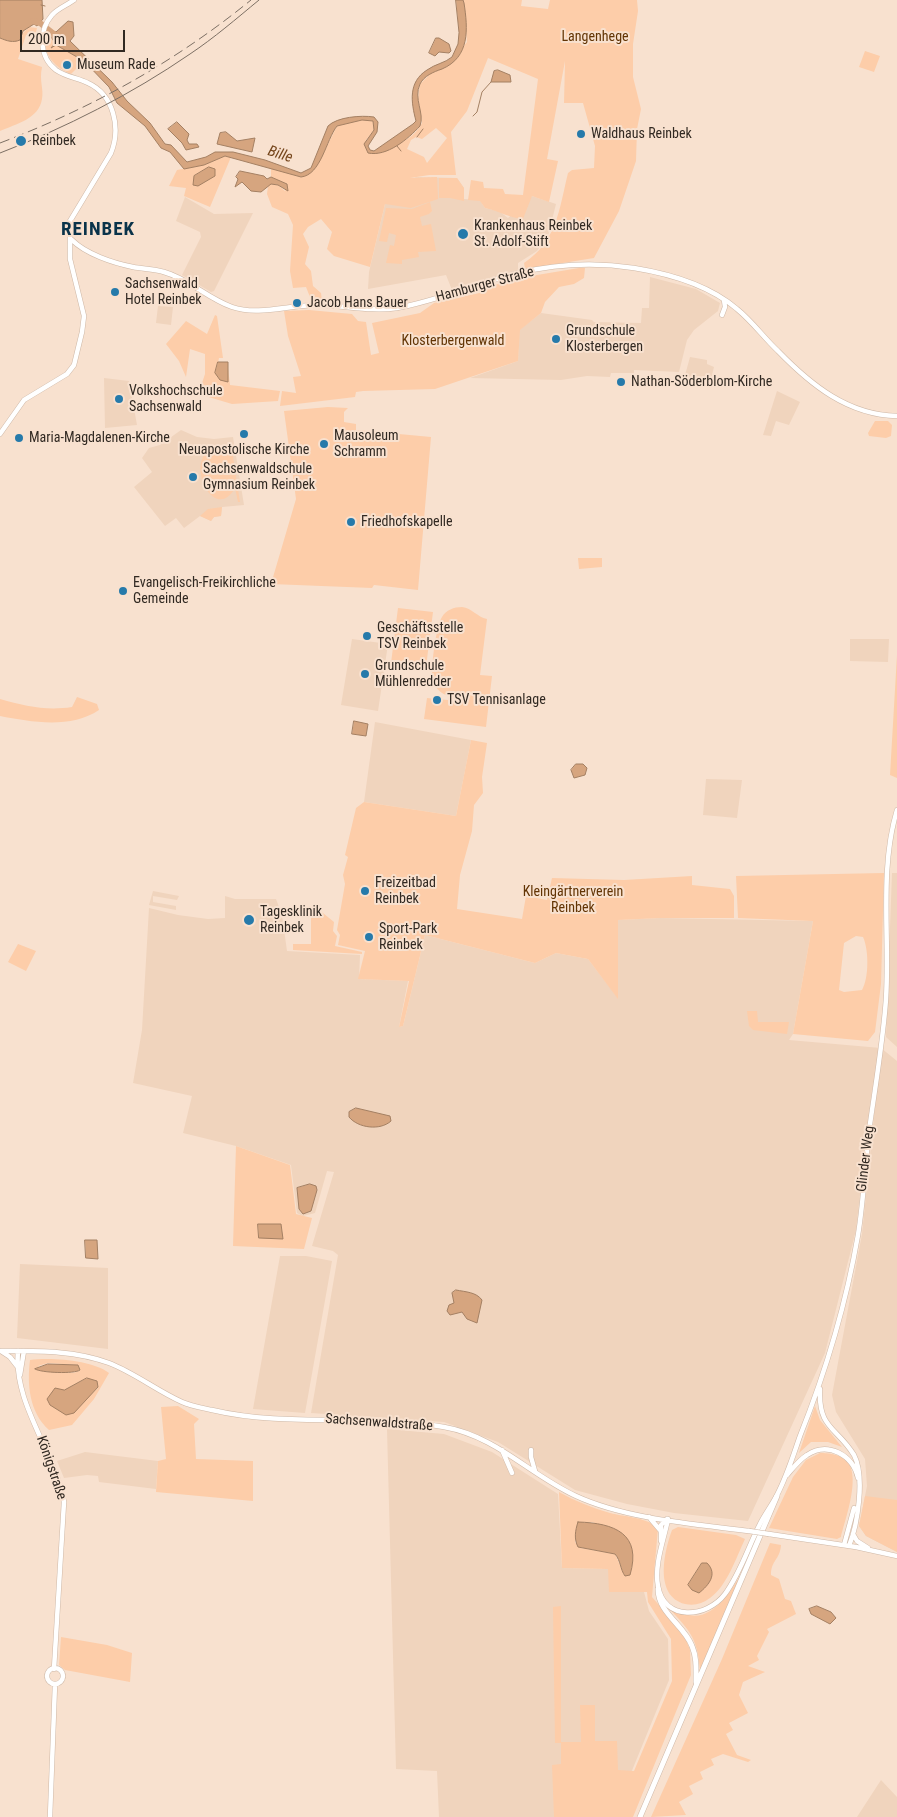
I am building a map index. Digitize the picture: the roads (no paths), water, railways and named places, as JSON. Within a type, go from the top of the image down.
[{"type":"highway","points":[[640,1817],[777,1496]]},
{"type":"highway","points":[[658,1588],[663,1607],[684,1631],[692,1646],[696,1667],[696,1687]]},
{"type":"main road","points":[[0,434],[20,404],[67,374],[74,364],[84,321],[70,256],[72,240],[69,228],[73,212],[99,174],[114,146],[116,130],[113,112],[104,94],[97,87],[64,75],[48,62],[43,51],[42,34],[47,21],[54,13],[74,0]]},
{"type":"main road","name":"Hamburger Straße","points":[[72,240],[85,249],[119,264],[162,271],[186,280],[214,298],[233,307],[253,310],[320,305],[366,310],[398,308],[518,273],[581,264],[634,268],[665,275],[698,286],[723,299],[746,317],[778,351],[826,394],[873,414],[897,416]]},
{"type":"main road","points":[[71,248],[74,246],[85,249]]},
{"type":"main road","points":[[70,256],[75,251],[85,249]]},
{"type":"main road","points":[[722,315],[725,307],[723,299]]},
{"type":"main road","name":"Glinder Weg","points":[[658,1588],[666,1601],[680,1611],[696,1613],[713,1606],[724,1596],[735,1579],[758,1527],[777,1496],[820,1385],[845,1298],[858,1235],[884,1018],[888,872],[891,830],[897,810]]},
{"type":"main road","points":[[0,1350],[18,1366]]},
{"type":"main road","name":"Sachsenwaldstraße","points":[[0,1350],[60,1352],[99,1360],[138,1377],[182,1402],[214,1410],[249,1416],[412,1423],[446,1427],[501,1448],[561,1489],[589,1502],[645,1515],[846,1545],[897,1556]]},
{"type":"main road","name":"Königstraße","points":[[18,1351],[22,1392],[59,1482],[64,1502],[54,1669]]},
{"type":"main road","points":[[20,1379],[24,1351]]},
{"type":"main road","points":[[820,1385],[822,1414],[831,1429],[850,1450],[860,1472],[860,1491],[852,1534],[846,1545]]},
{"type":"main road","points":[[501,1448],[512,1473]]},
{"type":"main road","points":[[531,1450],[530,1457],[536,1472]]},
{"type":"main road","points":[[784,1478],[803,1458],[816,1451],[833,1450],[849,1460],[857,1473],[858,1488],[846,1545]]},
{"type":"main road","points":[[645,1515],[657,1524],[661,1530]]},
{"type":"main road","points":[[658,1588],[662,1522],[668,1519]]},
{"type":"main road","points":[[661,1548],[668,1519]]},
{"type":"main road","points":[[852,1534],[857,1541],[871,1550]]},
{"type":"main road","points":[[54,1669],[59,1670],[62,1676],[61,1681],[54,1684],[48,1680],[47,1676],[48,1672],[54,1669]]},
{"type":"main road","points":[[50,1817],[54,1684]]},
{"type":"waterway","points":[[41,5],[45,6]]},
{"type":"waterway","name":"Bille","points":[[33,21],[40,23],[54,34]]},
{"type":"waterway","points":[[473,116],[477,112],[482,92],[491,82]]},
{"type":"waterway","points":[[417,137],[423,129]]},
{"type":"waterway","points":[[397,146],[401,151]]},
{"type":"tram line","points":[[0,153],[49,133],[145,83],[199,48],[259,0]]},
{"type":"railway","points":[[0,143],[67,115],[132,82],[193,44],[251,0]]},
{"type":"place","name":"Museum Rade","points":[[67,65]]},
{"type":"place","name":"Waldhaus Reinbek","points":[[581,134]]},
{"type":"place","name":"Reinbek","points":[[21,141]]},
{"type":"place","name":"Krankenhaus Reinbek St. Adolf-Stift","points":[[463,234]]},
{"type":"place","name":"Sachsenwald Hotel Reinbek","points":[[115,292]]},
{"type":"place","name":"Jacob Hans Bauer","points":[[297,303]]},
{"type":"place","name":"Grundschule Klosterbergen","points":[[556,339]]},
{"type":"place","name":"Nathan-Söderblom-Kirche","points":[[621,382]]},
{"type":"place","name":"Volkshochschule Sachsenwald","points":[[119,399]]},
{"type":"place","name":"Neuapostolische Kirche","points":[[244,434]]},
{"type":"place","name":"Maria-Magdalenen-Kirche","points":[[19,438]]},
{"type":"place","name":"Mausoleum Schramm","points":[[324,444]]},
{"type":"place","name":"Sachsenwaldschule Gymnasium Reinbek","points":[[193,477]]},
{"type":"place","name":"Friedhofskapelle","points":[[351,522]]},
{"type":"place","name":"Evangelisch-Freikirchliche Gemeinde","points":[[123,591]]},
{"type":"place","name":"Geschäftsstelle TSV Reinbek","points":[[367,636]]},
{"type":"place","name":"Grundschule Mühlenredder","points":[[365,674]]},
{"type":"place","name":"TSV Tennisanlage","points":[[437,700]]},
{"type":"place","name":"Freizeitbad Reinbek","points":[[365,891]]},
{"type":"place","name":"Tagesklinik Reinbek","points":[[249,920]]},
{"type":"place","name":"Sport-Park Reinbek","points":[[369,937]]},
{"type":"district","name":"REINBEK","points":[[98,230]]},
{"type":"park label","name":"Langenhege","points":[[595,37]]},
{"type":"park label","name":"Klosterbergenwald","points":[[453,341]]},
{"type":"park label","name":"Kleingärtnerverein Reinbek","points":[[573,900]]}]
